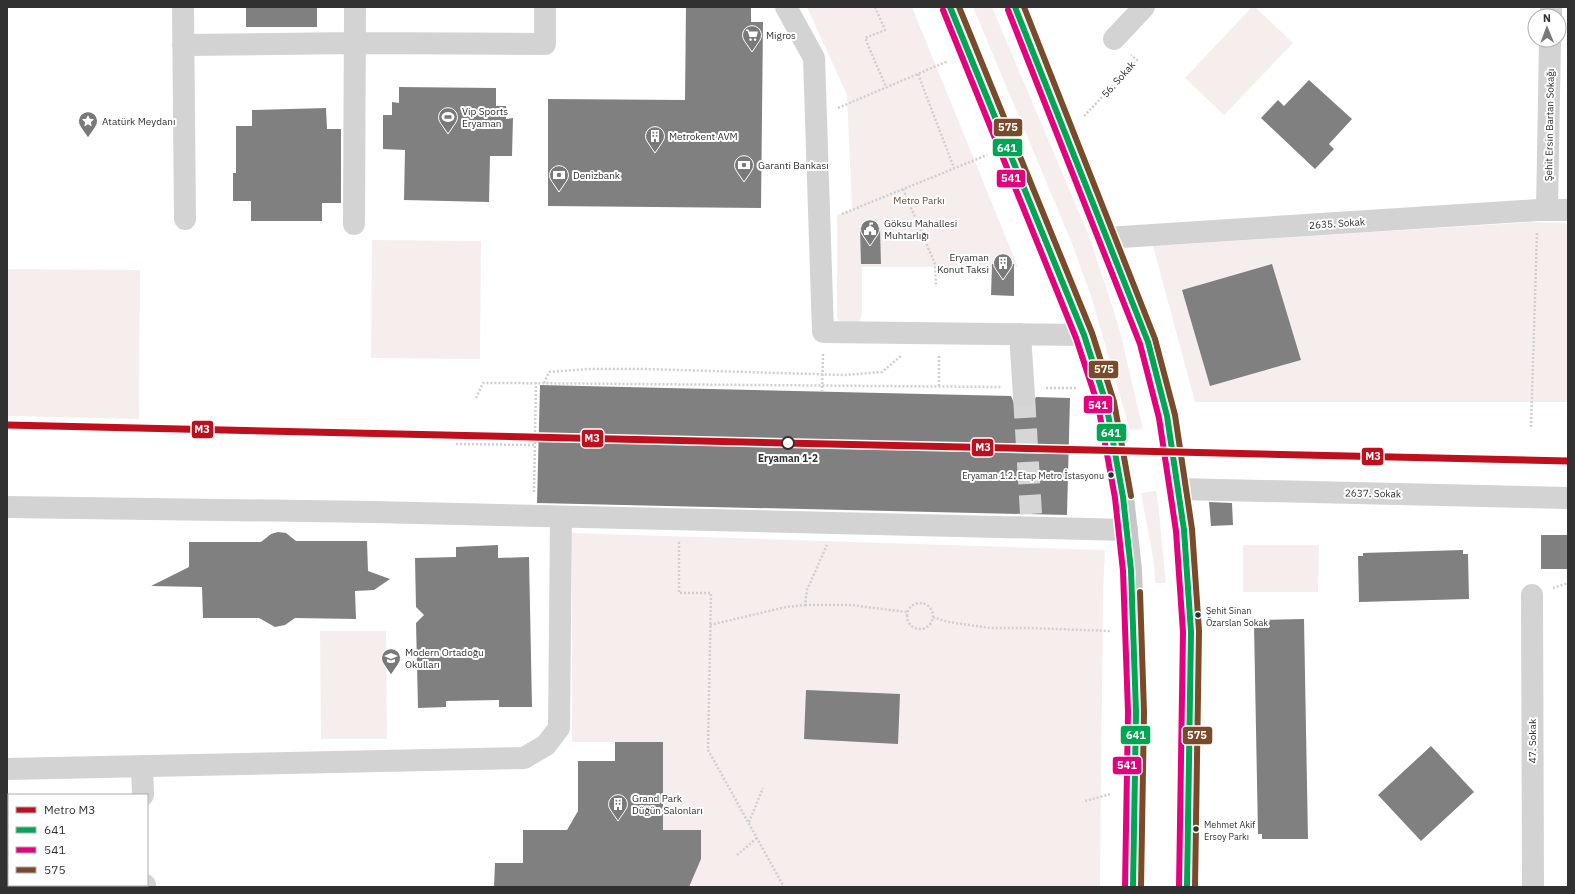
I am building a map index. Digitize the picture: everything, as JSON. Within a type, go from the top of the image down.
[{"type":"main road","points":[[950,7],[1084,335],[1106,403],[1127,530],[1131,570],[1136,712],[1133,887]]},
{"type":"main road","points":[[1015,7],[1148,342],[1168,416],[1184,530],[1191,632],[1187,887]]},
{"type":"street","points":[[183,7],[185,219]]},
{"type":"street","points":[[354,224],[355,7]]},
{"type":"street","points":[[183,45],[355,43],[545,44],[545,7]]},
{"type":"street","points":[[786,7],[814,58],[823,332],[1084,335]]},
{"type":"street","points":[[1114,39],[1144,7]]},
{"type":"street","name":"Şehit Ersin Bartan Sokağı","points":[[1550,48],[1551,210]]},
{"type":"street","name":"2635. Sokak","points":[[1106,238],[1551,210]]},
{"type":"street","points":[[1020,334],[1024,392]]},
{"type":"street","name":"2637. Sokak","points":[[1179,489],[1568,498]]},
{"type":"street","points":[[7,507],[374,512],[561,518],[835,523],[1031,521],[1127,530]]},
{"type":"street","points":[[7,769],[524,758],[546,745],[559,728],[561,518]]},
{"type":"street","name":"47. Sokak","points":[[1532,595],[1533,887]]},
{"type":"street","points":[[142,766],[142,794]]},
{"type":"path","points":[[876,7],[885,30],[865,38],[886,88]]},
{"type":"path","name":"56. Sokak","points":[[1066,135],[1137,60],[1114,39]]},
{"type":"path","points":[[816,117],[969,53]]},
{"type":"path","points":[[918,74],[954,168]]},
{"type":"path","points":[[819,223],[1007,147]]},
{"type":"path","points":[[903,189],[935,264],[936,287]]},
{"type":"path","points":[[1531,426],[1551,210]]},
{"type":"path","points":[[544,383],[549,372],[588,369],[691,370],[845,376],[882,372],[900,358],[908,333]]},
{"type":"path","points":[[939,386],[940,333]]},
{"type":"path","points":[[822,392],[823,351]]},
{"type":"path","points":[[476,398],[483,383],[544,383],[563,385],[939,386],[1024,392],[1102,388]]},
{"type":"path","points":[[533,517],[536,383]]},
{"type":"path","points":[[456,444],[534,445]]},
{"type":"path","points":[[686,520],[679,542],[679,593],[711,593],[708,750],[784,887]]},
{"type":"path","points":[[805,606],[807,590],[835,523]]},
{"type":"path","points":[[917,602],[924,603],[930,608],[933,617],[932,622],[926,627],[919,629],[911,626],[907,620],[907,612],[910,606],[917,602]]},
{"type":"path","points":[[710,625],[779,608],[805,606],[852,605],[907,612]]},
{"type":"path","points":[[933,617],[948,622],[990,628],[1133,631]]},
{"type":"path","points":[[749,822],[763,788]]},
{"type":"path","points":[[738,855],[757,838]]},
{"type":"green space","name":"Metro Parkı","points":[[807,7],[912,7],[1018,267],[862,267],[862,315],[859,322],[840,322],[837,317],[837,215],[852,210],[847,95]]},
{"type":"green space","points":[[973,7],[992,7],[1089,236],[1118,324],[1143,429],[1130,430],[1091,296],[1071,241]]},
{"type":"green space","points":[[1252,7],[1255,7],[1293,43],[1224,115],[1185,78]]},
{"type":"green space","points":[[1532,222],[1568,223],[1568,402],[1195,402],[1153,246]]},
{"type":"green space","points":[[372,240],[481,241],[480,359],[371,358]]},
{"type":"green space","points":[[7,269],[140,270],[139,419],[7,416]]},
{"type":"green space","points":[[1156,491],[1166,583],[1155,583],[1154,563],[1141,493]]},
{"type":"green space","points":[[572,533],[1105,550],[1103,592],[1100,887],[688,887],[701,830],[663,830],[663,742],[572,742]]},
{"type":"green space","points":[[1243,545],[1319,545],[1318,592],[1243,592]]},
{"type":"green space","points":[[320,631],[386,631],[387,739],[321,739]]},
{"type":"building","points":[[246,7],[317,7],[317,27],[246,27]]},
{"type":"building","name":"Metrokent AVM","points":[[686,7],[751,7],[751,22],[763,22],[761,208],[548,206],[548,99],[685,100]]},
{"type":"building","points":[[1309,80],[1352,119],[1329,144],[1334,149],[1315,169],[1261,118],[1278,100],[1284,106]]},
{"type":"building","name":"Vip Sports Eryaman","points":[[399,87],[496,88],[496,106],[506,106],[506,119],[513,118],[512,156],[490,156],[489,202],[404,200],[405,150],[383,149],[383,115],[392,115],[392,102],[399,103]]},
{"type":"building","points":[[326,108],[327,129],[341,129],[341,203],[322,203],[322,221],[251,221],[251,201],[233,201],[233,173],[236,173],[236,126],[252,126],[252,110]]},
{"type":"building","name":"Göksu Mahallesi Muhtarlığı","points":[[860,228],[880,228],[881,264],[861,264]]},
{"type":"building","name":"Eryaman Konut Taksi","points":[[992,264],[1014,264],[1014,296],[991,295]]},
{"type":"building","points":[[1272,264],[1301,360],[1210,386],[1182,290]]},
{"type":"building","name":"Eryaman 1-2","points":[[540,385],[1011,396],[1014,403],[1018,407],[1024,408],[1031,406],[1036,397],[1070,398],[1067,515],[537,503]]},
{"type":"building","points":[[1209,502],[1232,503],[1233,525],[1211,526]]},
{"type":"building","points":[[278,532],[286,533],[296,541],[367,541],[368,571],[390,579],[374,590],[355,591],[356,619],[295,618],[285,625],[275,627],[259,618],[203,618],[202,587],[151,586],[189,567],[189,542],[261,542],[271,534]]},
{"type":"building","points":[[1541,535],[1567,535],[1567,569],[1541,569]]},
{"type":"building","points":[[498,545],[498,558],[529,557],[532,707],[499,707],[499,700],[446,701],[446,707],[418,708],[416,623],[424,615],[416,607],[415,558],[456,557],[456,547]]},
{"type":"building","points":[[1463,550],[1463,554],[1468,554],[1469,599],[1359,602],[1358,556],[1363,556],[1363,553]]},
{"type":"building","points":[[1304,619],[1308,839],[1262,839],[1262,834],[1258,834],[1254,625],[1258,625],[1258,620]]},
{"type":"building","points":[[806,690],[900,694],[898,744],[804,739]]},
{"type":"building","name":"Grand Park Düğün Salonları","points":[[615,742],[663,742],[663,830],[701,830],[701,859],[689,887],[494,887],[495,863],[523,863],[523,830],[567,830],[578,811],[578,761],[615,761]]},
{"type":"building","points":[[1431,746],[1474,792],[1421,841],[1378,795]]},
{"type":"tunnel","points":[[1024,396],[1031,514]]},
{"type":"metro line","name":"M3","points":[[7,425],[1568,461]]},
{"type":"transit line","name":"641","points":[[950,7],[1084,335],[1106,403],[1123,497],[1131,570],[1136,712],[1133,887]]},
{"type":"transit line","name":"575","points":[[959,7],[1092,333],[1114,402],[1131,496]]},
{"type":"transit line","name":"641","points":[[1015,7],[1148,342],[1167,416],[1184,530],[1191,632],[1187,887]]},
{"type":"transit line","name":"575","points":[[1024,7],[1155,339],[1175,415],[1192,529],[1199,631],[1195,887]]},
{"type":"transit line","name":"541","points":[[943,10],[1076,338],[1098,405],[1115,498],[1123,571],[1128,712],[1125,887]]},
{"type":"transit line","name":"541","points":[[1008,10],[1140,344],[1159,418],[1176,531],[1183,632],[1179,887]]},
{"type":"transit line","name":"575","points":[[1140,592],[1144,712],[1141,887]]},
{"type":"place","name":"Migros","points":[[752,52]]},
{"type":"place","name":"Vip Sports Eryaman","points":[[448,134]]},
{"type":"place","name":"Atatürk Meydanı","points":[[88,138]]},
{"type":"place","name":"Metrokent AVM","points":[[655,153]]},
{"type":"place","name":"Garanti Bankası","points":[[744,182]]},
{"type":"place","name":"Denizbank","points":[[559,192]]},
{"type":"place","name":"Göksu Mahallesi Muhtarlığı","points":[[870,246]]},
{"type":"place","name":"Eryaman Konut Taksi","points":[[1003,280]]},
{"type":"place","name":"Eryaman 1-2","points":[[788,443]]},
{"type":"place","name":"Eryaman 1.2. Etap Metro İstasyonu","points":[[1111,475]]},
{"type":"place","name":"Şehit Sinan Özarslan Sokak","points":[[1198,615]]},
{"type":"place","name":"Modern Ortadoğu Okulları","points":[[391,675]]},
{"type":"place","name":"Grand Park Düğün Salonları","points":[[618,821]]},
{"type":"place","name":"Mehmet Akif Ersoy Parkı","points":[[1196,829]]}]
